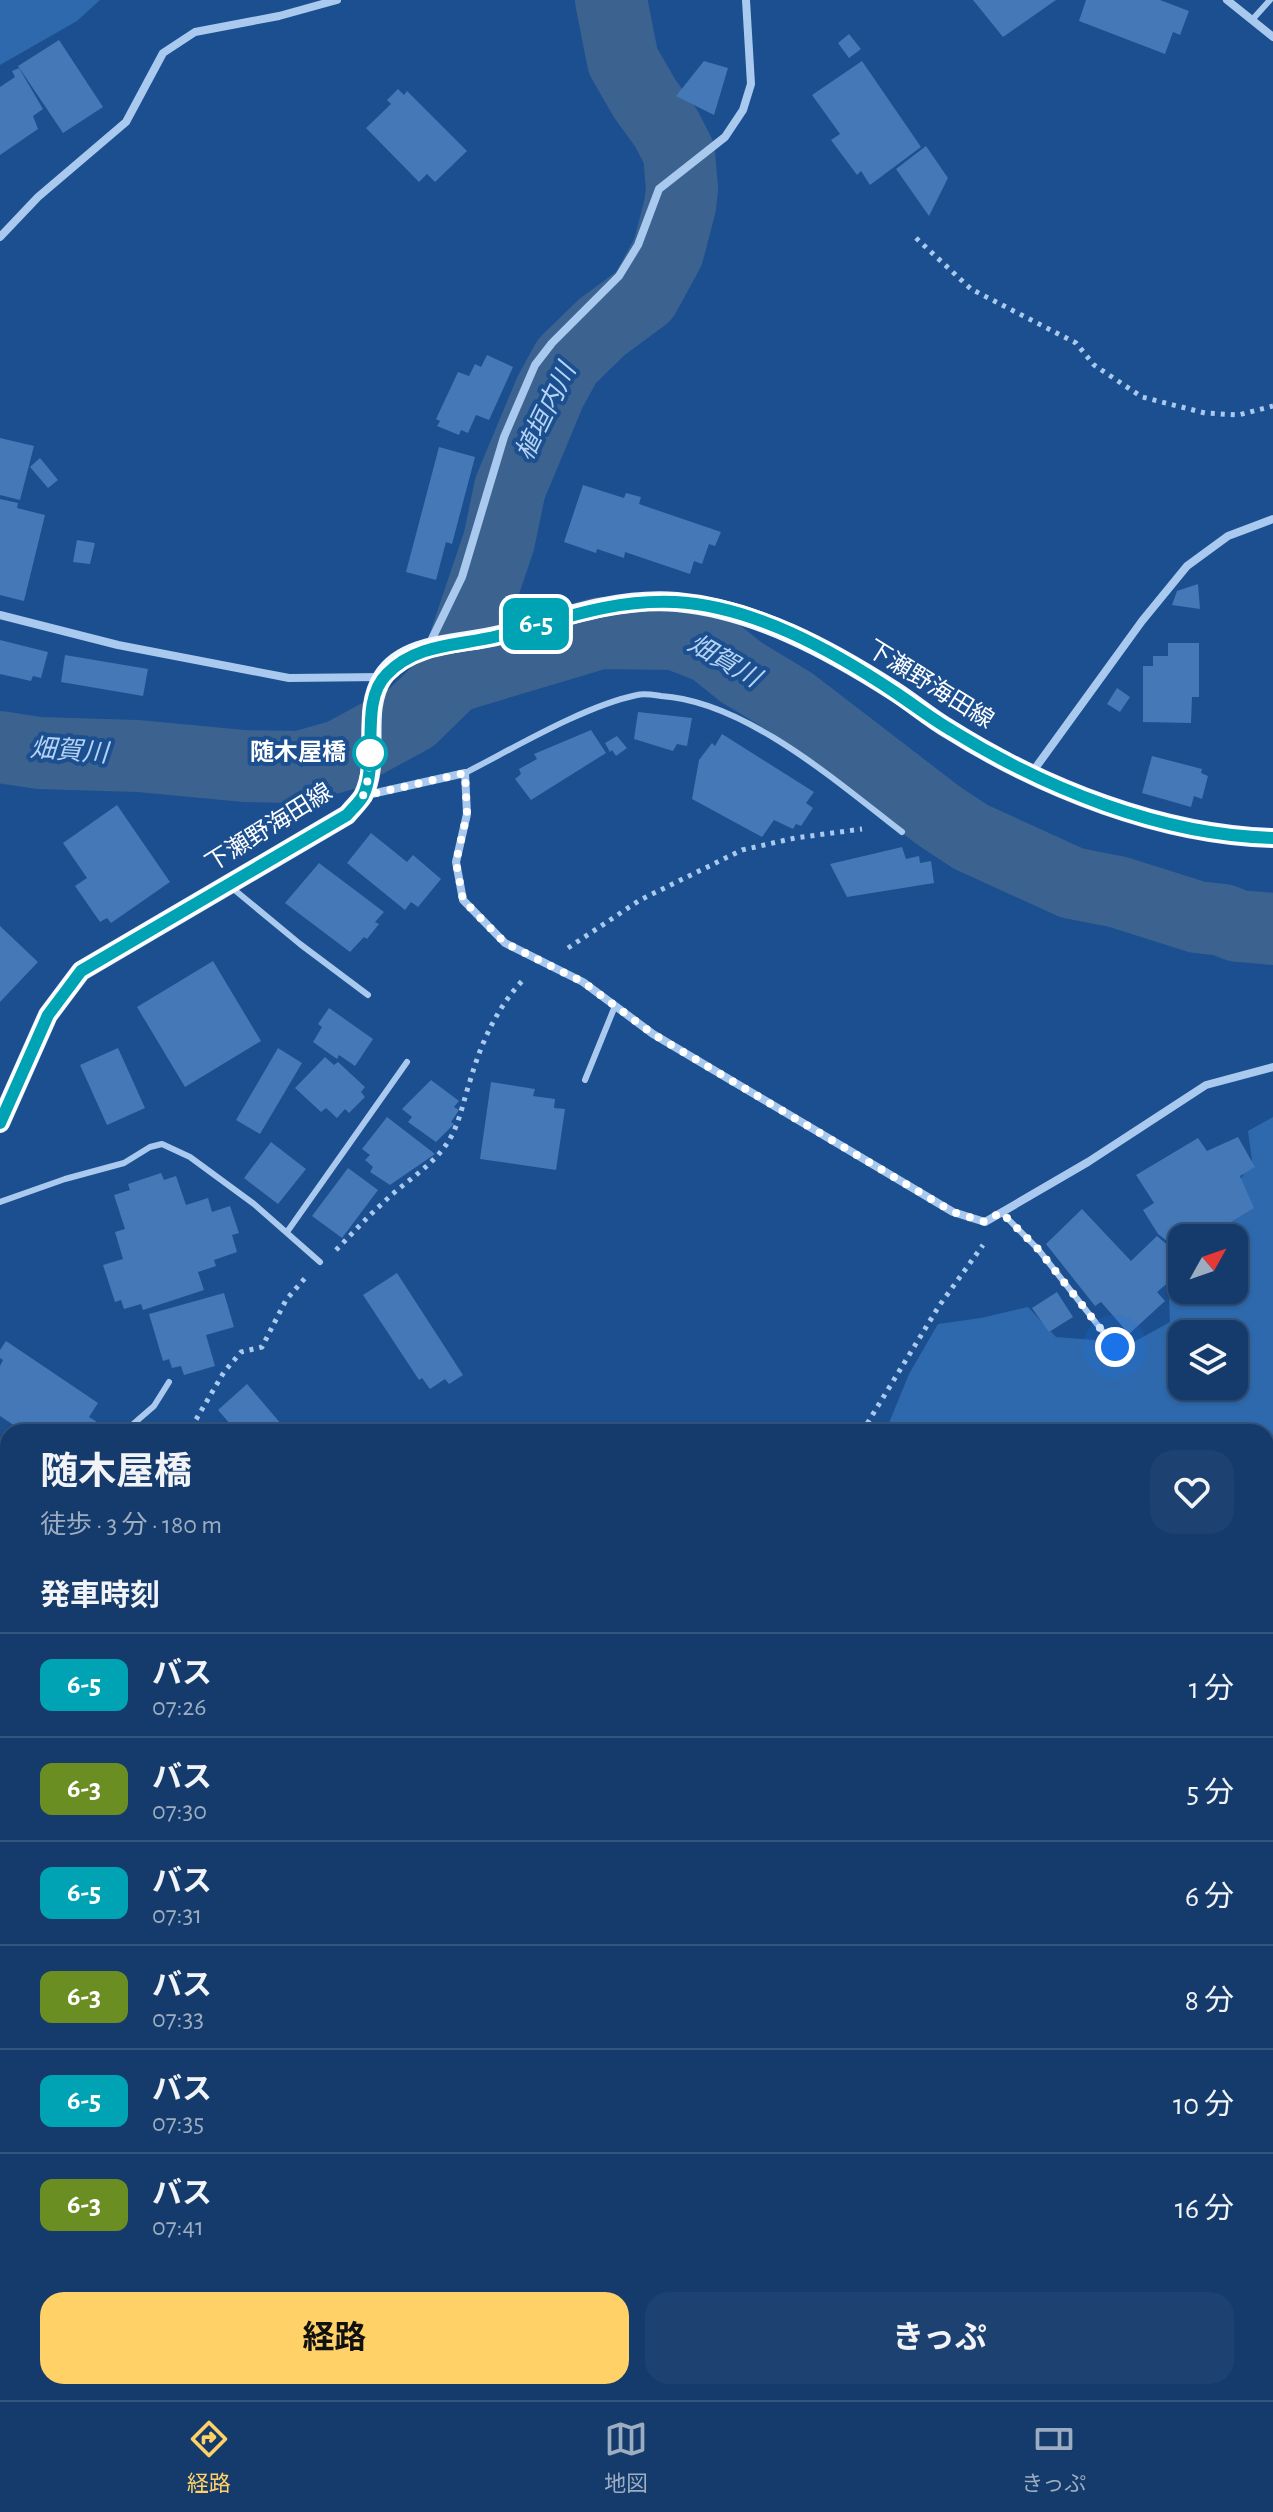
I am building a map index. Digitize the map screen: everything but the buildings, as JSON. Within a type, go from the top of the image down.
[{"type":"main road","name":"下瀬野海田線","points":[[0,1123],[48,1015],[81,971],[347,815],[363,796],[369,776],[372,709],[383,677],[403,659],[426,649],[486,638],[553,618],[627,602],[678,602],[737,613],[826,651],[894,691],[947,728],[1030,776],[1163,823],[1244,837],[1273,838]]},
{"type":"street","points":[[0,237],[38,197],[126,122],[163,53],[195,32],[279,16],[337,0]]},
{"type":"street","points":[[426,649],[462,577],[504,437],[535,365],[552,343],[619,276],[638,245],[659,189],[725,137],[743,110],[751,84],[746,0]]},
{"type":"street","points":[[1227,0],[1273,37]]},
{"type":"street","points":[[1030,776],[1142,621],[1187,566],[1228,536],[1273,519]]},
{"type":"street","points":[[0,615],[118,645],[289,678],[383,677]]},
{"type":"street","points":[[363,796],[465,773],[467,814],[456,862],[463,900],[505,943],[583,982],[653,1034],[953,1212],[985,1222],[1088,1162],[1206,1085],[1273,1067]]},
{"type":"lane","points":[[1252,20],[1270,0]]},
{"type":"lane","points":[[465,773],[536,736],[627,698],[639,694],[680,697],[729,712],[797,754],[902,832]]},
{"type":"lane","points":[[228,884],[368,995]]},
{"type":"lane","points":[[585,1080],[615,1006]]},
{"type":"lane","points":[[287,1232],[407,1062]]},
{"type":"lane","points":[[0,1202],[65,1179],[124,1163],[150,1147],[162,1144],[190,1157],[287,1232],[320,1262]]},
{"type":"lane","points":[[1001,1212],[1038,1249],[1115,1347]]},
{"type":"lane","points":[[133,1424],[154,1406],[169,1382]]},
{"type":"path","points":[[916,238],[971,289],[1076,343],[1094,365],[1142,397],[1216,414],[1238,415],[1273,406]]},
{"type":"path","points":[[867,1424],[939,1306],[983,1245],[985,1222]]},
{"type":"path","points":[[193,1424],[224,1372],[241,1352],[262,1347],[286,1300],[320,1262]]},
{"type":"shaded area","points":[[0,0],[100,0],[77,21],[0,65]]},
{"type":"shaded area","points":[[1273,1117],[1273,1424],[888,1424],[909,1374],[938,1324],[1028,1307],[1056,1337],[1132,1343],[1168,1323],[1168,1400],[1248,1400],[1248,1320],[1170,1320],[1169,1304],[1248,1304],[1248,1224],[1212,1224],[1252,1161],[1248,1131]]},
{"type":"waterway","name":"植垣内川","points":[[453,677],[499,541],[510,488],[550,392],[567,361],[602,327],[644,296],[668,252],[680,206],[679,153],[623,61],[611,0]]},
{"type":"waterway","name":"畑賀川","points":[[0,747],[39,753],[300,767],[342,755],[412,717],[453,677],[600,633],[675,634],[711,648],[741,672],[792,703],[971,837],[1072,883],[1118,892],[1197,917],[1223,920],[1238,926],[1273,929]]},
{"type":"bus line","name":"6-5","points":[[0,1123],[48,1015],[81,971],[347,815],[363,796],[369,776],[372,709],[383,677],[403,659],[426,649],[497,636],[553,618],[627,602],[678,602],[737,613],[826,651],[894,691],[947,728],[1030,776],[1163,823],[1244,837],[1273,838]]},
{"type":"place","name":"随木屋橋","points":[[370,753]]},
{"type":"route","points":[[370,753],[369,776],[363,796],[465,773],[467,814],[456,862],[463,900],[505,943],[583,982],[653,1034],[953,1212],[985,1222],[1001,1212],[1038,1249],[1115,1347]]}]
